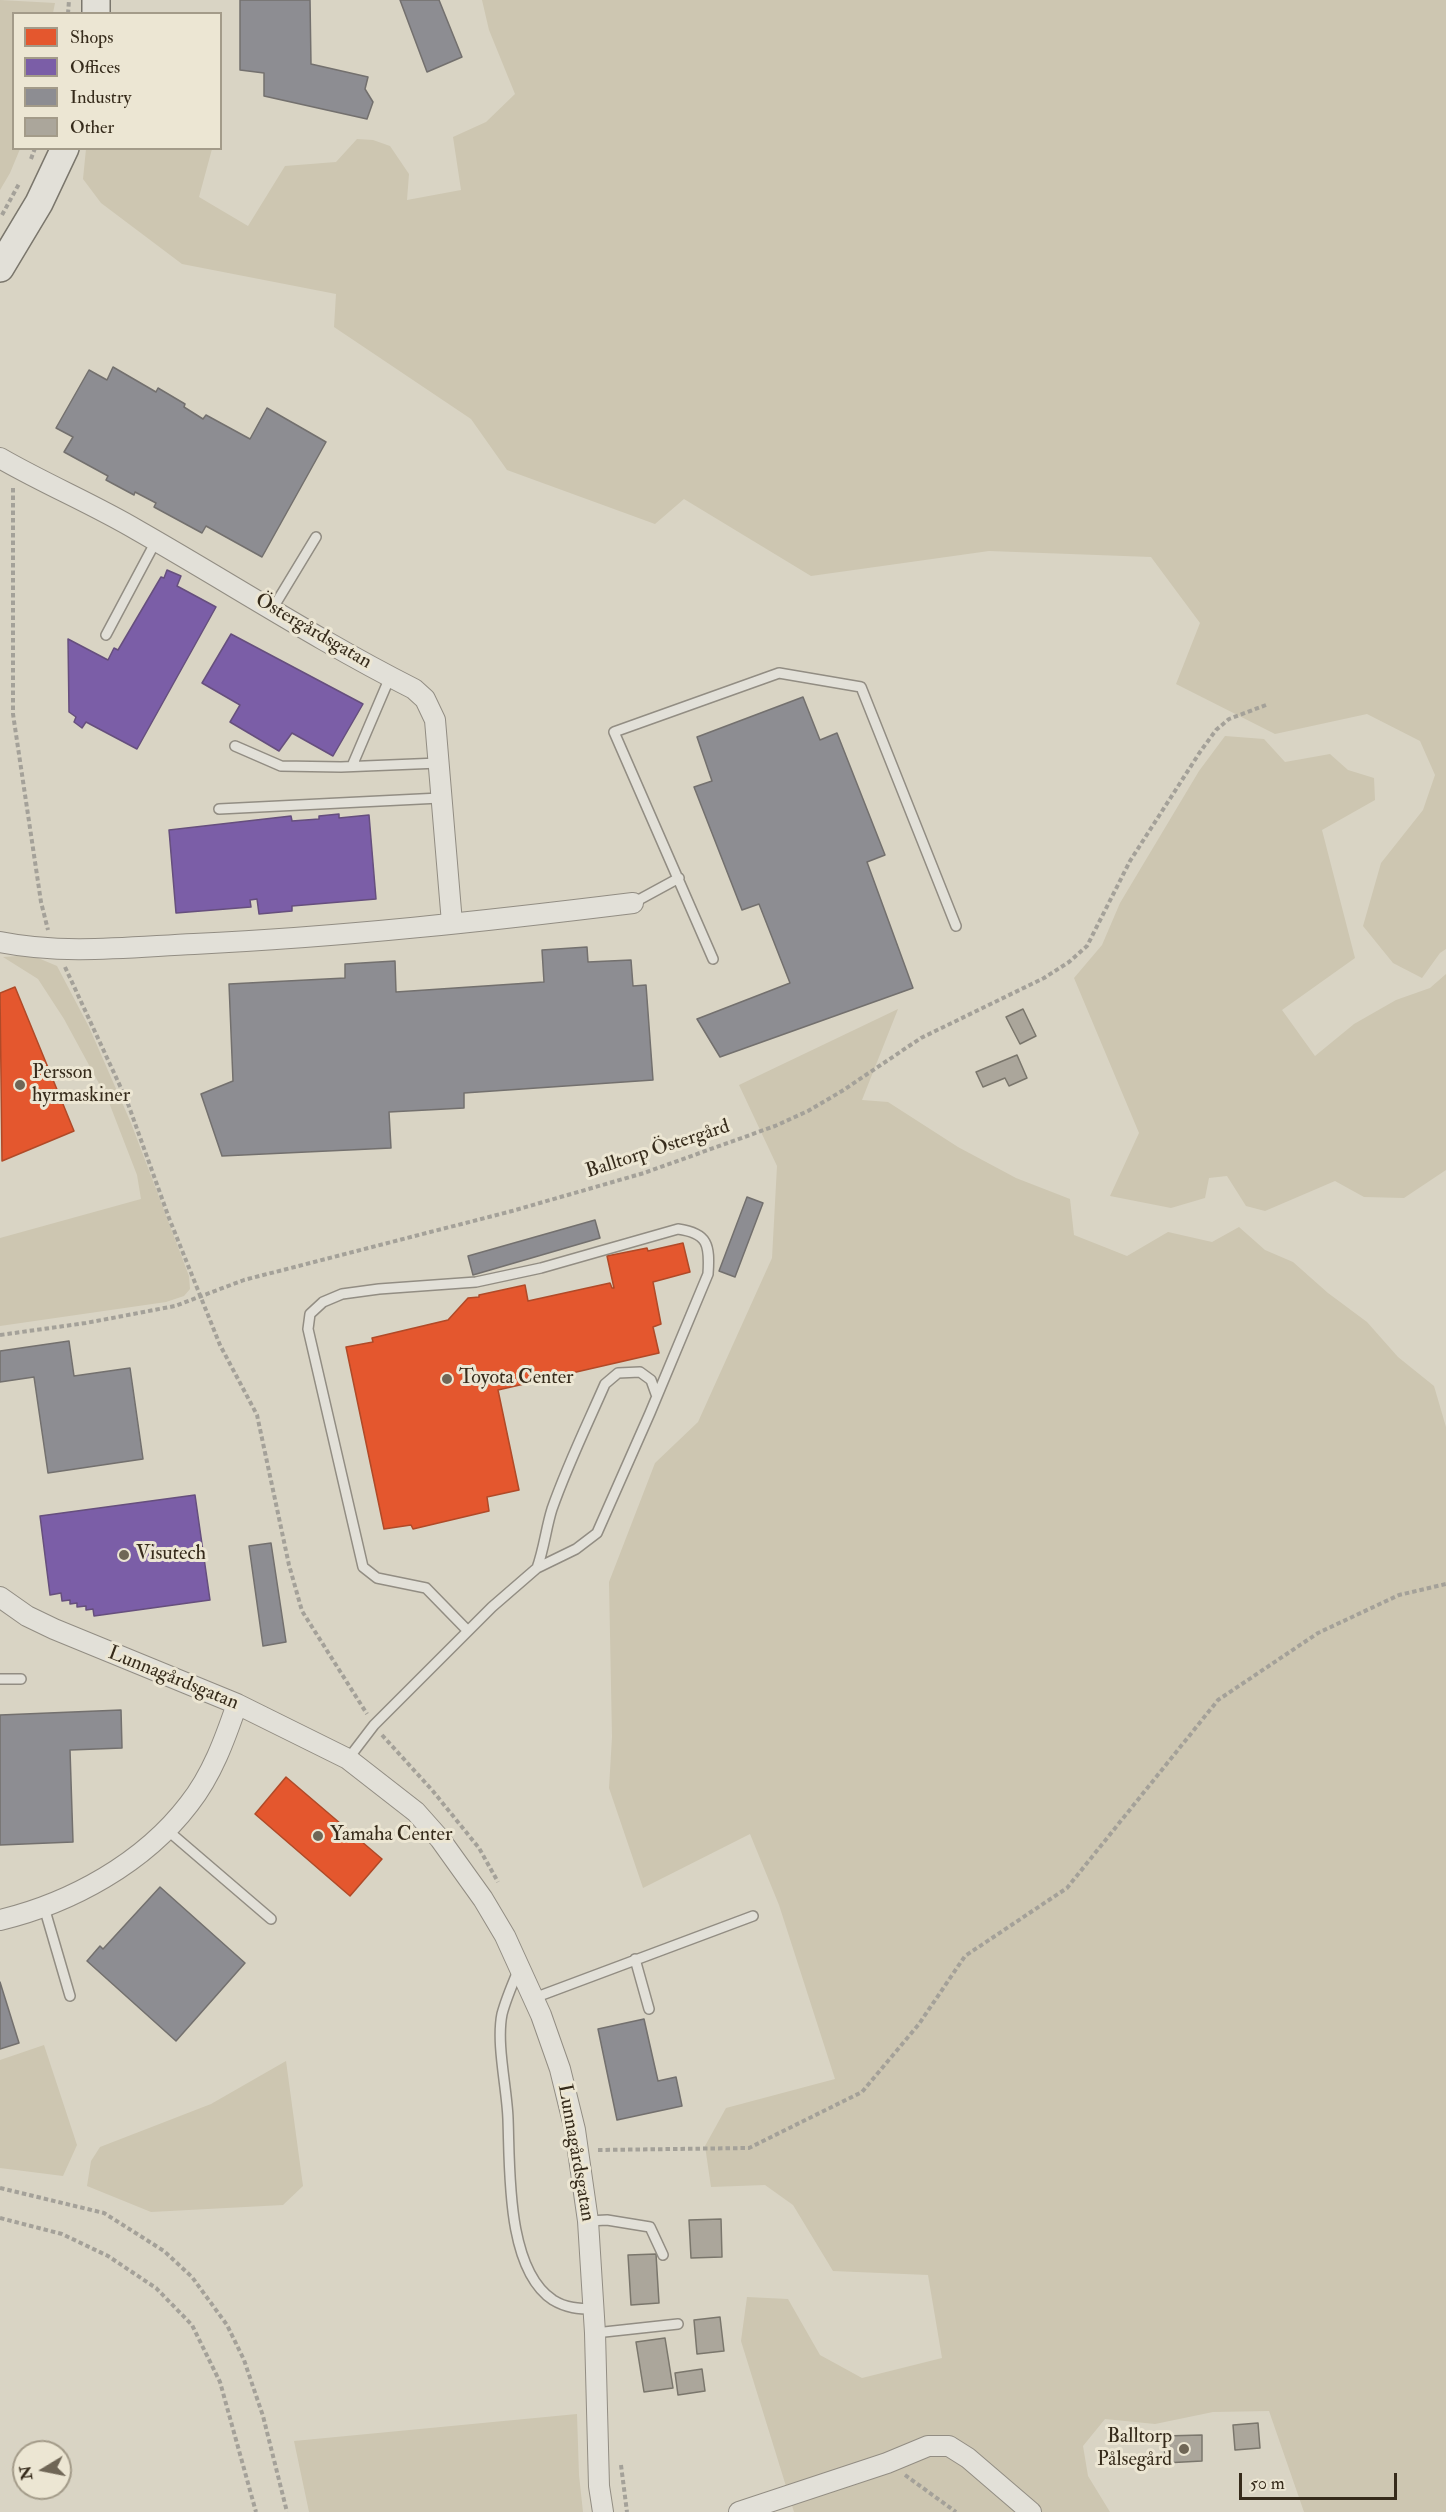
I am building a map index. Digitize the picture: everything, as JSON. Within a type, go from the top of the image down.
[{"type":"street","points":[[0,268],[39,203],[63,150]]},
{"type":"street","name":"Östergårdsgatan","points":[[0,458],[156,541],[273,608],[338,649],[414,689],[425,699],[435,720],[452,923]]},
{"type":"street","points":[[0,942],[32,948],[57,949],[273,940],[633,903]]},
{"type":"street","name":"Lunnagårdsgatan","points":[[0,1597],[27,1616],[54,1629],[237,1704],[348,1760],[416,1812],[440,1839],[483,1899],[505,1936],[534,1998],[560,2069],[570,2110],[588,2221],[595,2333],[599,2486],[603,2512]]},
{"type":"street","points":[[0,1920],[44,1907],[84,1889],[141,1852],[166,1830],[189,1804],[209,1774],[228,1732],[237,1704]]},
{"type":"street","points":[[739,2512],[887,2463],[928,2446],[949,2446],[968,2458],[1031,2512]]},
{"type":"lane","points":[[273,608],[316,537]]},
{"type":"lane","points":[[106,635],[156,541]]},
{"type":"lane","points":[[713,959],[614,732],[779,673],[861,687],[956,926]]},
{"type":"lane","points":[[352,766],[390,677]]},
{"type":"lane","points":[[235,746],[281,766],[439,763]]},
{"type":"lane","points":[[219,809],[440,798]]},
{"type":"lane","points":[[633,903],[679,878]]},
{"type":"lane","points":[[348,1760],[374,1725],[467,1630],[537,1568],[576,1549],[597,1533],[637,1445],[656,1394],[708,1274],[710,1253],[704,1240],[696,1232],[678,1229],[541,1268],[476,1282],[379,1288],[342,1293],[323,1302],[310,1314],[308,1329],[363,1567],[377,1578],[426,1588],[467,1630]]},
{"type":"lane","points":[[537,1568],[546,1541],[551,1512],[564,1476],[605,1384],[618,1373],[640,1372],[651,1380],[656,1394]]},
{"type":"lane","points":[[0,1679],[21,1680]]},
{"type":"lane","points":[[166,1830],[271,1919]]},
{"type":"lane","points":[[44,1907],[70,1996]]},
{"type":"lane","points":[[534,1998],[753,1917]]},
{"type":"lane","points":[[635,1959],[649,2009]]},
{"type":"lane","points":[[519,1969],[502,2016],[512,2211],[519,2245],[531,2272],[553,2300],[575,2309],[593,2309]]},
{"type":"lane","points":[[588,2221],[606,2220],[650,2227],[663,2255]]},
{"type":"lane","points":[[595,2333],[678,2324]]},
{"type":"path","points":[[27,170],[34,150]]},
{"type":"path","points":[[0,218],[22,180]]},
{"type":"path","points":[[20,469],[13,487],[13,714],[46,928],[127,1101],[169,1218],[201,1297]]},
{"type":"path","name":"Balltorp Östergård","points":[[0,1335],[145,1313],[201,1297],[244,1280],[512,1211],[644,1173],[775,1126],[808,1111],[921,1038],[1044,978],[1069,962],[1087,946],[1130,861],[1211,737],[1229,719],[1266,705]]},
{"type":"path","points":[[598,2150],[749,2148],[862,2092],[919,2024],[965,1956],[1067,1888],[1218,1700],[1318,1633],[1399,1595],[1446,1584]]},
{"type":"path","points":[[0,2188],[104,2213],[164,2250],[192,2277],[227,2325],[244,2360],[263,2416],[287,2512]]},
{"type":"path","points":[[0,2218],[62,2234],[108,2256],[156,2288],[192,2325],[220,2382],[256,2512]]},
{"type":"path","points":[[887,2463],[956,2512]]},
{"type":"shaded area","points":[[0,0],[55,3],[53,12],[12,12],[12,150],[20,150],[0,190]]},
{"type":"shaded area","points":[[482,0],[1446,0],[1446,949],[1440,953],[1422,978],[1393,963],[1363,926],[1381,863],[1423,810],[1435,775],[1420,741],[1367,714],[1275,734],[1176,684],[1200,623],[1151,557],[989,551],[811,576],[684,499],[655,524],[507,470],[471,419],[334,327],[336,294],[182,264],[101,203],[83,179],[86,150],[212,150],[199,197],[248,226],[285,166],[336,162],[357,139],[373,140],[390,146],[409,174],[407,200],[461,190],[453,137],[486,122],[515,94],[489,30]]},
{"type":"shaded area","points":[[1225,736],[1264,739],[1285,762],[1330,754],[1348,770],[1374,778],[1375,800],[1322,830],[1355,958],[1282,1010],[1315,1056],[1354,1024],[1396,1000],[1430,988],[1446,974],[1446,1170],[1404,1198],[1364,1197],[1335,1181],[1265,1211],[1246,1206],[1227,1176],[1209,1178],[1205,1198],[1171,1208],[1110,1196],[1139,1133],[1074,978],[1102,945],[1120,903],[1199,771]]},
{"type":"shaded area","points":[[31,955],[57,966],[89,1027],[131,1123],[189,1276],[190,1289],[184,1296],[166,1302],[0,1326],[0,1238],[141,1199],[137,1175],[108,1100],[64,1019],[38,979],[3,957]]},
{"type":"shaded area","points":[[898,1009],[862,1100],[888,1102],[958,1147],[1016,1178],[1070,1199],[1074,1235],[1127,1256],[1168,1232],[1212,1242],[1239,1227],[1265,1250],[1293,1262],[1328,1293],[1367,1322],[1398,1357],[1434,1386],[1446,1427],[1446,2512],[1304,2512],[1269,2411],[1213,2412],[1155,2424],[1105,2419],[1083,2446],[1088,2476],[1110,2512],[794,2512],[741,2341],[747,2297],[788,2299],[820,2355],[862,2378],[942,2358],[928,2275],[833,2271],[793,2205],[765,2185],[711,2187],[705,2146],[726,2108],[835,2079],[779,1905],[750,1834],[643,1888],[609,1788],[612,1737],[609,1582],[655,1463],[698,1422],[772,1258],[777,1166],[739,1085]]},
{"type":"shaded area","points":[[44,2045],[77,2145],[63,2176],[0,2168],[0,2060]]},
{"type":"shaded area","points":[[286,2061],[303,2186],[283,2205],[151,2212],[87,2186],[91,2161],[100,2147],[211,2104]]},
{"type":"shaded area","points":[[577,2414],[583,2512],[309,2512],[294,2441]]},
{"type":"building: Shops","points":[[15,987],[74,1131],[2,1161],[0,993]]},
{"type":"building: Shops","name":"Toyota Center","points":[[683,1243],[690,1272],[653,1282],[661,1324],[653,1327],[659,1353],[498,1390],[519,1490],[487,1497],[489,1511],[413,1529],[411,1525],[384,1529],[346,1347],[373,1342],[372,1338],[448,1320],[468,1298],[479,1297],[479,1295],[525,1285],[528,1301],[610,1283],[614,1288],[607,1256],[647,1248],[648,1251]]},
{"type":"building: Shops","name":"Yamaha Center","points":[[286,1777],[382,1859],[350,1896],[255,1814]]},
{"type":"building: Offices","points":[[167,570],[181,576],[177,586],[216,607],[137,749],[86,722],[82,728],[74,722],[76,717],[69,712],[68,639],[108,660],[114,648],[118,650]]},
{"type":"building: Offices","points":[[231,634],[363,704],[333,756],[292,733],[279,751],[230,722],[240,705],[202,683]]},
{"type":"building: Offices","points":[[339,814],[339,818],[369,815],[376,899],[292,906],[292,911],[259,914],[257,899],[250,900],[251,907],[176,913],[169,830],[291,816],[292,821],[319,819],[319,816]]},
{"type":"building: Offices","name":"Visutech","points":[[195,1495],[210,1600],[94,1616],[93,1609],[86,1610],[86,1606],[77,1607],[77,1603],[70,1604],[70,1600],[62,1601],[61,1593],[50,1595],[40,1516]]},
{"type":"building: Industry","points":[[240,0],[310,0],[311,64],[368,77],[365,89],[373,102],[367,119],[264,96],[264,73],[240,70]]},
{"type":"building: Industry","points":[[400,0],[439,0],[462,57],[427,72]]},
{"type":"building: Industry","points":[[113,367],[156,392],[158,388],[185,404],[184,407],[203,419],[206,415],[250,439],[267,408],[326,442],[262,557],[206,526],[202,533],[154,507],[156,503],[135,492],[134,495],[106,480],[108,476],[64,452],[73,437],[56,428],[89,370],[107,380]]},
{"type":"building: Industry","points":[[803,697],[820,740],[837,733],[885,855],[867,862],[913,988],[720,1057],[697,1019],[790,983],[759,904],[742,910],[694,787],[712,781],[697,737]]},
{"type":"building: Industry","points":[[587,947],[588,962],[631,960],[633,986],[646,985],[653,1080],[464,1093],[464,1108],[389,1112],[391,1148],[222,1156],[201,1094],[233,1081],[229,984],[345,978],[345,964],[395,961],[396,992],[544,982],[542,950]]},
{"type":"building: Industry","points":[[747,1197],[763,1203],[735,1277],[719,1271]]},
{"type":"building: Industry","points":[[595,1220],[600,1238],[473,1275],[468,1256]]},
{"type":"building: Industry","points":[[69,1341],[74,1376],[130,1368],[143,1459],[48,1473],[34,1377],[0,1382],[0,1351]]},
{"type":"building: Industry","points":[[271,1543],[286,1642],[263,1646],[249,1546]]},
{"type":"building: Industry","points":[[121,1710],[122,1748],[70,1750],[73,1842],[0,1845],[0,1715]]},
{"type":"building: Industry","points":[[160,1887],[245,1963],[176,2041],[87,1961],[100,1946],[103,1949]]},
{"type":"building: Industry","points":[[0,1982],[19,2043],[0,2049]]},
{"type":"building: Industry","points":[[644,2019],[658,2081],[676,2077],[682,2106],[617,2120],[598,2029]]},
{"type":"building: Other","points":[[1023,1009],[1036,1036],[1020,1044],[1006,1017]]},
{"type":"building: Other","points":[[1017,1055],[1027,1078],[1009,1086],[1005,1078],[983,1087],[976,1072]]},
{"type":"building: Other","points":[[721,2219],[722,2257],[691,2258],[689,2220]]},
{"type":"building: Other","points":[[656,2254],[659,2303],[631,2305],[628,2255]]},
{"type":"building: Other","points":[[720,2317],[724,2351],[697,2354],[694,2320]]},
{"type":"building: Other","points":[[665,2338],[673,2388],[644,2392],[636,2342]]},
{"type":"building: Other","points":[[702,2369],[705,2391],[678,2395],[675,2373]]},
{"type":"building: Other","points":[[1258,2423],[1260,2448],[1235,2450],[1233,2425]]},
{"type":"building: Other","name":"Balltorp Pålsegård","points":[[1202,2435],[1202,2461],[1165,2463],[1164,2436]]},
{"type":"place","name":"Persson hyrmaskiner","points":[[20,1085]]},
{"type":"place","name":"Toyota Center","points":[[447,1379]]},
{"type":"place","name":"Visutech","points":[[124,1555]]},
{"type":"place","name":"Yamaha Center","points":[[318,1836]]},
{"type":"place","name":"Balltorp Pålsegård","points":[[1184,2449]]}]
